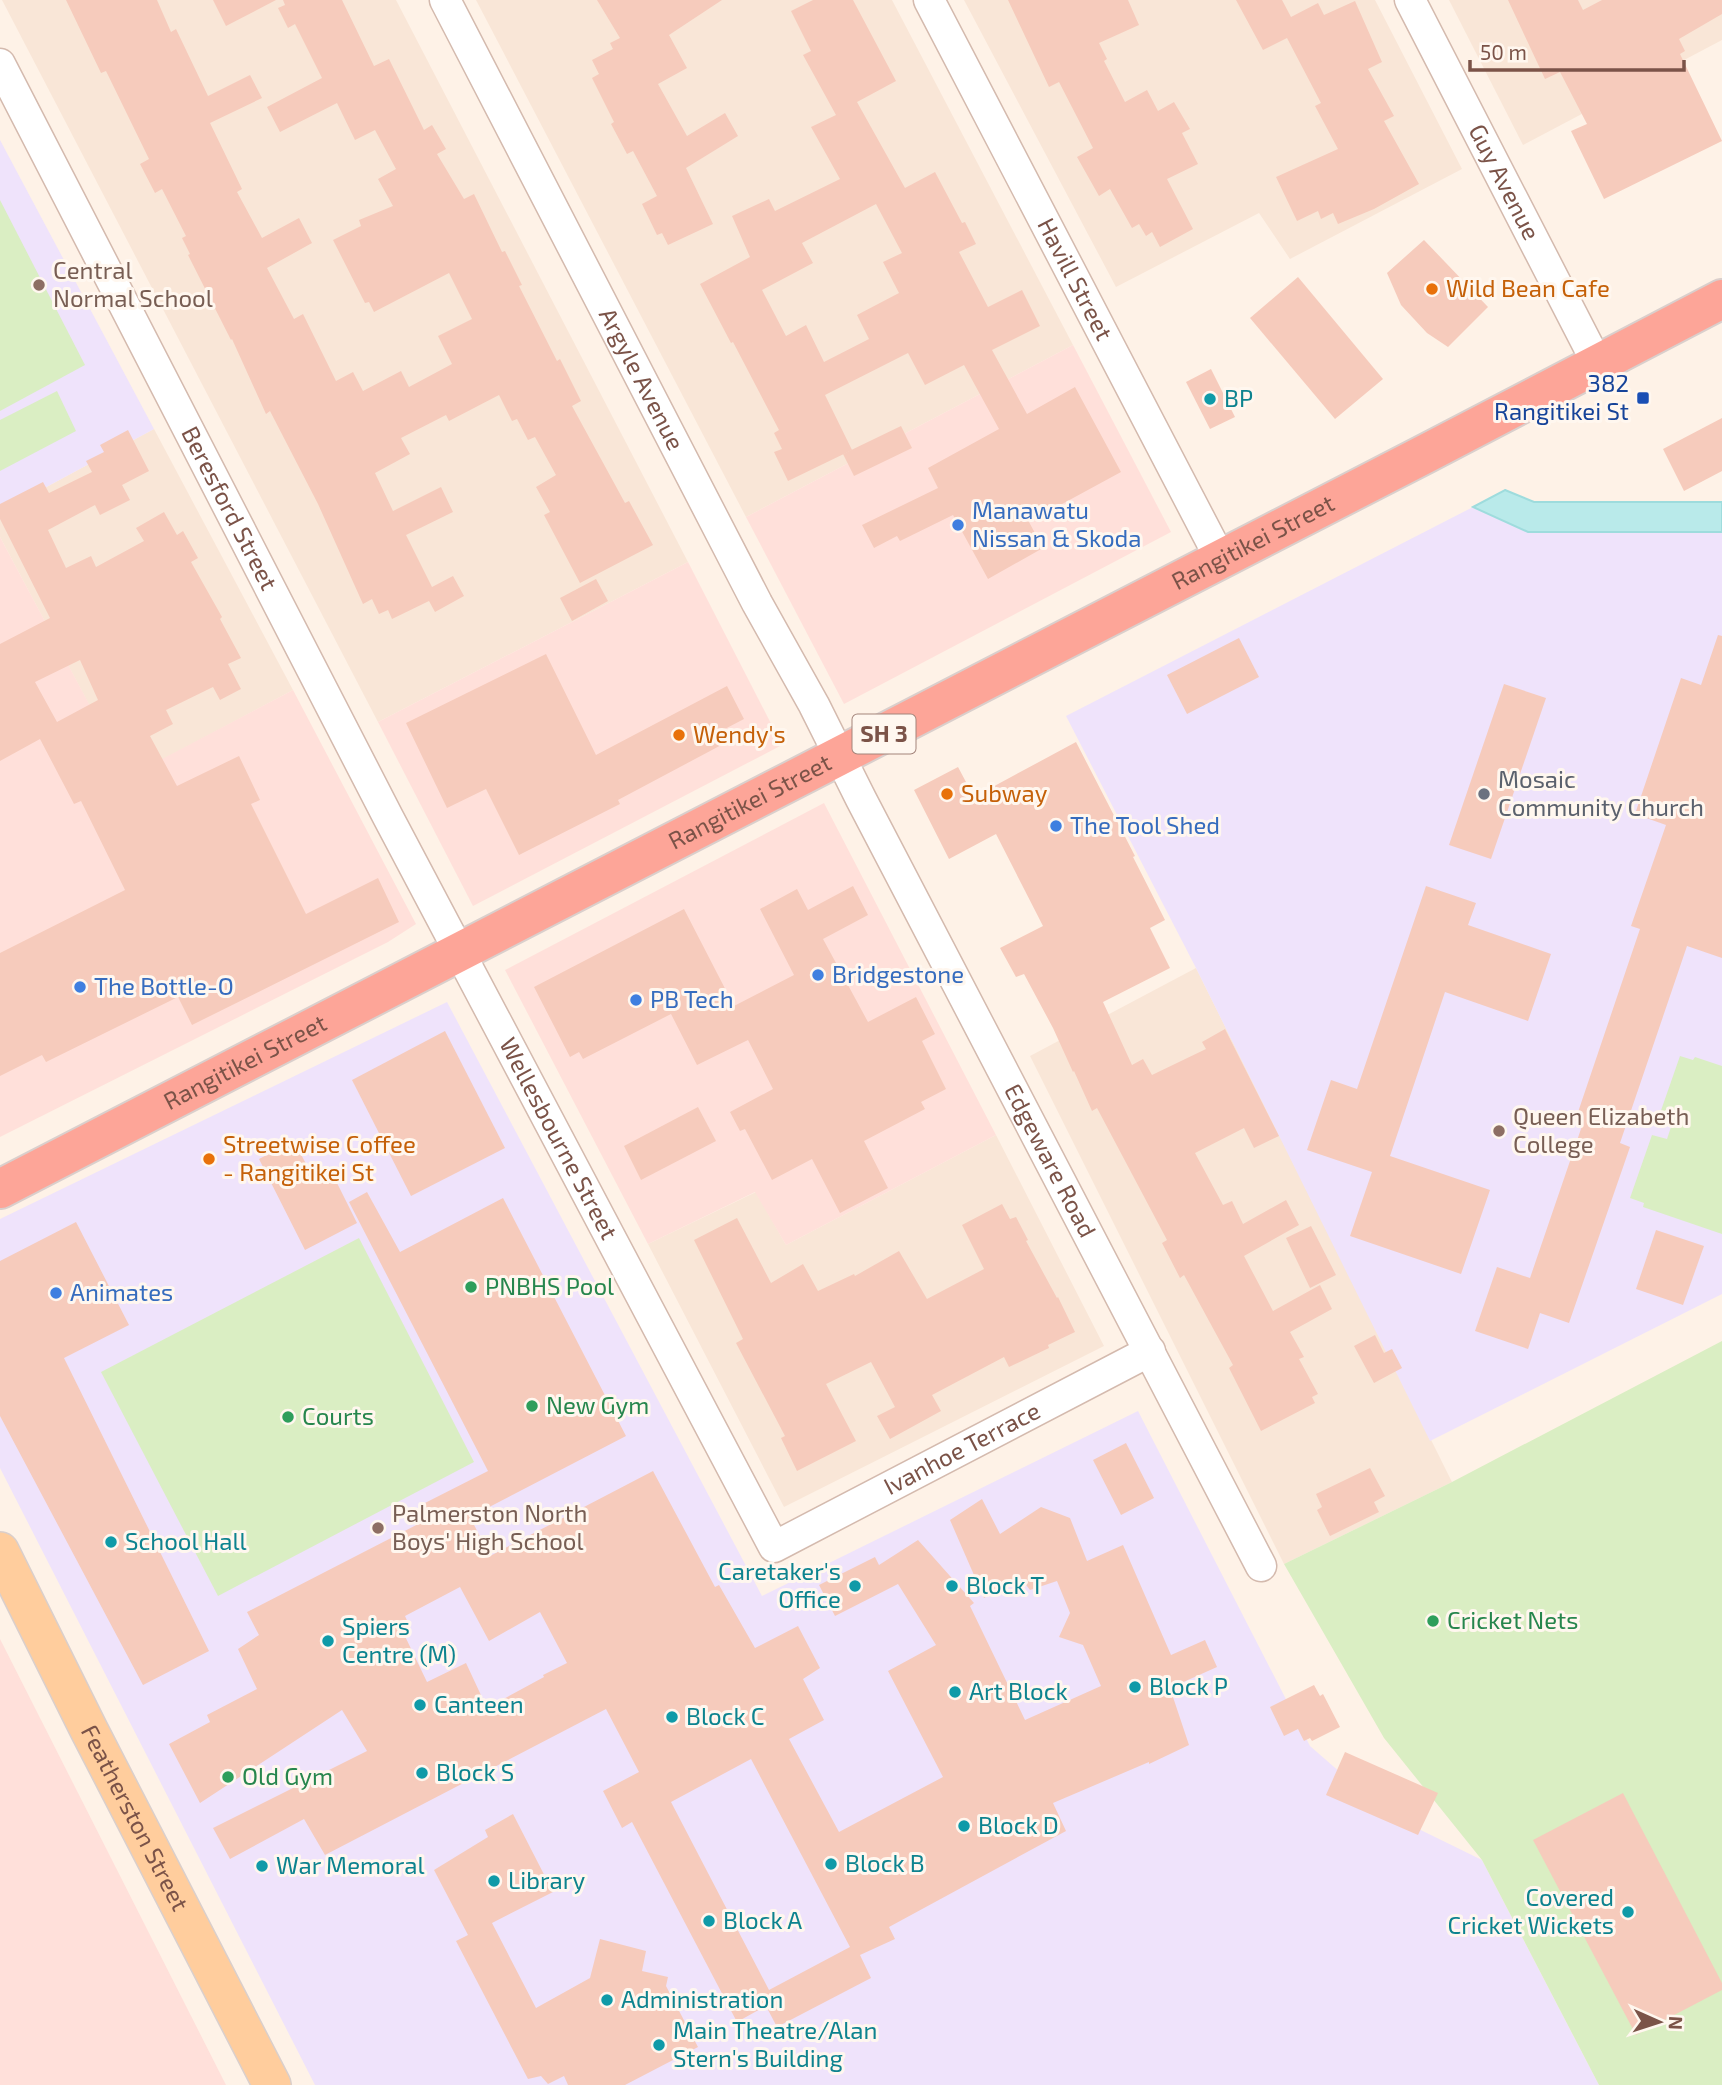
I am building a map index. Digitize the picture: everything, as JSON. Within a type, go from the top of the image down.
[{"type":"highway","name":"Rangitikei Street","points":[[0,1189],[1722,299]]},
{"type":"main road","name":"Featherston Street","points":[[0,1551],[76,1706],[272,2085]]},
{"type":"street","name":"Argyle Avenue","points":[[445,0],[757,603],[840,756]]},
{"type":"street","name":"Havill Street","points":[[929,0],[1220,560]]},
{"type":"street","name":"Guy Avenue","points":[[1410,0],[1597,363]]},
{"type":"street","name":"Beresford Street","points":[[0,64],[328,703],[460,953]]},
{"type":"street","name":"Edgeware Road","points":[[840,756],[1261,1566]]},
{"type":"street","name":"Wellesbourne Street","points":[[460,953],[774,1547]]},
{"type":"street","name":"Ivanhoe Terrace","points":[[774,1547],[1150,1352]]},
{"type":"shaded area","points":[[2,0],[396,0],[688,562],[378,722]]},
{"type":"shaded area","points":[[476,0],[892,0],[1073,345],[746,517]]},
{"type":"shaded area","points":[[964,0],[1375,0],[1462,169],[1290,259],[1259,213],[1116,287]]},
{"type":"shaded area","points":[[1449,0],[1722,0],[1722,40],[1523,145]]},
{"type":"shaded area","name":"Central Normal School","points":[[0,140],[154,429],[0,512]]},
{"type":"shaded area","name":"Manawatu Nissan & Skoda","points":[[1073,345],[1171,532],[844,704],[746,517]]},
{"type":"shaded area","points":[[154,429],[293,690],[128,778],[0,537],[0,512]]},
{"type":"shaded area","name":"Queen Elizabeth College","points":[[1473,507],[1528,532],[1722,532],[1722,1294],[1430,1441],[1196,968],[1066,716]]},
{"type":"shaded area","points":[[0,537],[128,777],[293,690],[416,924],[388,942],[0,1137]]},
{"type":"shaded area","points":[[688,562],[782,745],[473,906],[378,722]]},
{"type":"shaded area","points":[[824,803],[996,1135],[786,1245],[755,1192],[648,1244],[505,970]]},
{"type":"shaded area","points":[[1196,968],[1452,1482],[1284,1564],[1030,1056]]},
{"type":"shaded area","name":"Palmerston North Boys' High School","points":[[447,1002],[762,1596],[1138,1411],[1310,1746],[1388,1814],[1482,1860],[1599,2085],[315,2085],[0,1468],[0,1219]]},
{"type":"shaded area","points":[[996,1135],[1104,1346],[784,1507],[648,1244],[756,1192],[786,1245]]},
{"type":"shaded area","points":[[0,1639],[226,2085],[0,2085]]},
{"type":"green space","points":[[0,200],[85,365],[0,411]]},
{"type":"green space","points":[[57,391],[76,431],[0,471],[0,420]]},
{"type":"green space","points":[[1680,1056],[1693,1060],[1695,1057],[1722,1066],[1722,1234],[1643,1207],[1644,1203],[1630,1198],[1652,1135],[1667,1139],[1672,1124],[1658,1119]]},
{"type":"green space","name":"Courts","points":[[359,1238],[474,1462],[218,1596],[101,1372]]},
{"type":"green space","points":[[1722,1341],[1722,2085],[1599,2085],[1482,1860],[1384,1738],[1284,1564],[1452,1482]]},
{"type":"water","points":[[1505,490],[1534,502],[1722,502],[1722,532],[1528,532],[1473,507]]},
{"type":"building","points":[[66,0],[157,0],[171,32],[176,29],[208,96],[250,75],[262,98],[210,123],[242,189],[237,192],[262,238],[299,218],[312,243],[267,268],[294,319],[303,314],[336,381],[353,372],[363,391],[401,371],[409,387],[452,364],[438,336],[472,319],[449,273],[374,312],[369,302],[365,303],[333,240],[361,226],[359,220],[393,206],[378,179],[396,169],[375,130],[355,140],[337,103],[280,132],[267,107],[322,78],[295,24],[288,28],[278,8],[285,5],[283,0],[342,0],[374,66],[389,59],[424,130],[432,125],[446,149],[437,154],[464,199],[474,194],[502,252],[505,251],[522,285],[519,286],[557,361],[560,359],[581,401],[572,406],[625,503],[629,501],[653,545],[580,583],[544,515],[550,512],[536,487],[556,475],[535,437],[528,440],[517,419],[512,421],[499,395],[449,421],[446,415],[401,438],[410,454],[375,473],[393,511],[441,487],[453,512],[406,535],[432,587],[453,576],[464,596],[435,612],[429,601],[392,619],[388,610],[379,614],[372,599],[363,604],[318,504],[270,411],[266,414],[232,339],[188,255],[190,254],[182,238],[186,236],[162,189],[155,193],[140,164],[149,159],[106,71],[101,73]]},
{"type":"building","points":[[213,0],[276,0],[226,26]]},
{"type":"building","points":[[597,0],[722,0],[669,35],[687,68],[658,84],[687,136],[725,113],[738,136],[686,168],[713,224],[668,245],[662,233],[657,235],[642,204],[657,196],[633,151],[627,154],[592,78],[599,74],[592,60],[613,49],[610,43],[620,38]]},
{"type":"building","points":[[813,0],[853,0],[896,81],[857,102],[905,188],[935,172],[976,244],[959,252],[988,307],[1022,290],[1040,326],[992,350],[1027,414],[1075,387],[1121,472],[1029,522],[1043,548],[988,579],[953,515],[900,541],[897,536],[874,548],[862,525],[938,488],[928,468],[999,429],[964,365],[925,385],[908,353],[825,395],[852,450],[788,481],[774,452],[782,449],[774,433],[779,430],[700,284],[750,257],[732,216],[769,199],[775,211],[840,179],[811,127],[836,115],[803,55],[811,51],[791,11]],"holes":[[[876,204],[902,253],[883,262],[899,293],[857,315],[869,339],[824,362],[806,325],[786,336],[762,290],[813,263],[802,243]]]},
{"type":"building","points":[[1008,0],[1128,0],[1139,25],[1099,43],[1107,59],[1104,61],[1125,102],[1147,90],[1158,111],[1174,102],[1190,129],[1182,133],[1198,164],[1167,179],[1193,229],[1160,247],[1152,232],[1146,236],[1139,224],[1132,228],[1110,189],[1099,196],[1077,157],[1093,148],[1059,82],[1049,87]]},
{"type":"building","points":[[1236,0],[1282,0],[1291,17],[1318,3],[1324,15],[1355,1],[1382,62],[1368,69],[1394,116],[1384,121],[1419,184],[1374,209],[1338,224],[1333,213],[1321,219],[1318,211],[1297,221],[1276,177],[1338,149],[1315,106],[1321,103],[1287,38],[1263,50]]},
{"type":"building","points":[[1508,0],[1578,0],[1583,10],[1602,0],[1722,0],[1722,14],[1679,39],[1685,51],[1680,54],[1722,141],[1604,199],[1571,131],[1587,124],[1560,72],[1545,79]]},
{"type":"building","name":"Wild Bean Cafe","points":[[1424,240],[1488,307],[1448,347],[1427,333],[1401,305],[1387,273]]},
{"type":"building","name":"BP","points":[[1298,277],[1383,379],[1335,419],[1250,318]]},
{"type":"building","name":"BP","points":[[1211,369],[1235,417],[1210,429],[1186,382]]},
{"type":"building","points":[[1722,418],[1722,471],[1684,491],[1663,449]]},
{"type":"building","points":[[901,426],[912,448],[854,476],[843,454]]},
{"type":"building","points":[[128,430],[149,471],[122,485],[130,500],[100,515],[95,505],[48,530],[66,568],[91,556],[96,567],[144,541],[136,528],[164,512],[177,535],[183,531],[198,558],[191,562],[241,658],[228,664],[241,689],[220,700],[213,687],[166,710],[173,724],[150,736],[177,786],[239,756],[260,800],[251,804],[306,914],[378,878],[399,922],[192,1025],[178,997],[46,1062],[42,1055],[0,1076],[0,953],[125,890],[81,801],[74,804],[40,739],[0,761],[0,644],[50,618],[0,519],[0,504],[43,482],[49,493],[92,472],[86,461],[104,452],[100,445]],"holes":[[[80,660],[98,700],[57,722],[35,682]]]},
{"type":"building","points":[[596,579],[608,601],[572,621],[560,598]]},
{"type":"building","points":[[1718,635],[1722,636],[1722,958],[1687,946],[1620,1143],[1630,1147],[1569,1323],[1540,1313],[1528,1349],[1475,1331],[1497,1267],[1530,1278],[1583,1123],[1575,1121],[1640,929],[1631,926],[1666,825],[1635,814],[1681,678],[1701,685]]},
{"type":"building","points":[[1239,638],[1259,677],[1187,714],[1167,675]]},
{"type":"building","points":[[546,654],[596,755],[727,686],[744,719],[721,731],[727,742],[618,800],[620,804],[519,855],[486,789],[447,808],[406,723]]},
{"type":"building","points":[[1504,684],[1546,698],[1491,859],[1449,845]]},
{"type":"building","points":[[1076,742],[1165,920],[1150,928],[1170,968],[1103,1002],[1132,1065],[1143,1059],[1152,1075],[1206,1049],[1202,1042],[1225,1029],[1279,1136],[1254,1148],[1244,1128],[1195,1153],[1223,1205],[1232,1201],[1243,1224],[1286,1200],[1299,1225],[1244,1256],[1273,1311],[1320,1285],[1332,1309],[1290,1332],[1304,1357],[1299,1359],[1318,1394],[1312,1397],[1315,1403],[1261,1431],[1229,1368],[1233,1365],[1184,1275],[1180,1278],[1162,1243],[1167,1240],[1097,1108],[1092,1111],[1024,974],[1016,977],[1000,948],[1043,926],[996,834],[949,859],[914,790],[958,767],[974,797]]},
{"type":"building","points":[[853,886],[868,915],[823,939],[868,1022],[916,997],[935,1034],[922,1041],[946,1089],[921,1102],[925,1109],[864,1141],[888,1188],[840,1213],[812,1159],[772,1180],[745,1129],[740,1131],[730,1112],[773,1089],[748,1040],[697,1065],[671,1014],[583,1059],[579,1052],[570,1057],[534,987],[684,909],[734,1006],[794,975],[760,909],[797,889],[808,910]]},
{"type":"building","points":[[1426,886],[1476,903],[1468,925],[1551,954],[1528,1021],[1445,992],[1390,1156],[1490,1190],[1461,1274],[1350,1236],[1372,1172],[1307,1150],[1331,1080],[1357,1089]]},
{"type":"building","points":[[445,1031],[505,1148],[411,1196],[352,1080]]},
{"type":"building","points":[[698,1107],[716,1141],[641,1180],[624,1146]]},
{"type":"building","points":[[294,1141],[315,1181],[332,1173],[357,1223],[305,1250],[259,1159]]},
{"type":"building","points":[[367,1192],[400,1252],[503,1198],[626,1436],[470,1517],[490,1556],[653,1471],[715,1587],[719,1585],[755,1648],[798,1626],[820,1668],[803,1679],[824,1720],[789,1739],[839,1832],[943,1777],[888,1671],[936,1645],[898,1584],[835,1616],[819,1585],[875,1557],[879,1565],[918,1540],[974,1603],[970,1606],[1025,1720],[1101,1686],[1083,1645],[1059,1637],[1070,1613],[1057,1581],[1030,1590],[1020,1577],[984,1598],[950,1520],[982,1499],[1000,1534],[1041,1507],[1070,1518],[1087,1561],[1123,1545],[1171,1655],[1205,1640],[1217,1667],[1170,1688],[1189,1745],[1053,1803],[1066,1831],[889,1927],[895,1939],[860,1955],[871,1978],[777,2027],[766,2006],[737,2022],[632,1822],[622,1828],[603,1791],[639,1772],[606,1709],[325,1855],[304,1819],[230,1859],[213,1828],[367,1751],[342,1710],[200,1803],[169,1744],[210,1722],[207,1715],[257,1689],[238,1649],[259,1635],[247,1612],[428,1519],[421,1505],[488,1471],[349,1202]],"holes":[[[460,1587],[489,1641],[540,1612],[567,1663],[487,1708],[466,1663],[427,1682],[402,1630],[410,1627],[405,1616]],[[751,1759],[850,1947],[769,1990],[671,1802]]]},
{"type":"building","points":[[1002,1204],[1010,1219],[1016,1217],[1075,1332],[1009,1367],[1004,1357],[932,1395],[941,1411],[890,1439],[877,1416],[895,1407],[871,1362],[826,1384],[856,1441],[797,1471],[781,1438],[785,1436],[736,1343],[743,1339],[694,1240],[737,1218],[771,1283],[803,1264],[818,1291],[854,1274],[855,1276],[899,1251],[927,1299],[984,1269],[962,1225]]},
{"type":"building","points":[[76,1222],[129,1325],[64,1358],[209,1651],[143,1685],[0,1416],[0,1261]]},
{"type":"building","points":[[1311,1226],[1336,1275],[1310,1288],[1286,1238]]},
{"type":"building","points":[[1656,1230],[1704,1246],[1683,1305],[1636,1289]]},
{"type":"building","points":[[1375,1335],[1384,1353],[1392,1349],[1402,1368],[1374,1383],[1354,1346]]},
{"type":"building","points":[[1126,1443],[1154,1498],[1121,1515],[1093,1460]]},
{"type":"building","points":[[1370,1468],[1385,1496],[1374,1502],[1379,1512],[1330,1536],[1317,1510],[1322,1507],[1316,1494]]},
{"type":"building","points":[[1314,1685],[1320,1696],[1323,1694],[1340,1727],[1312,1741],[1310,1738],[1304,1741],[1298,1729],[1284,1736],[1270,1707]]},
{"type":"building","points":[[1345,1752],[1438,1793],[1418,1835],[1326,1795]]},
{"type":"building","name":"Covered Cricket Wickets","points":[[1623,1793],[1722,1983],[1722,1990],[1636,2035],[1533,1840]]},
{"type":"building","points":[[513,1814],[553,1892],[492,1923],[536,2008],[590,1978],[600,1939],[646,1951],[642,1971],[668,1977],[666,1986],[698,2047],[625,2085],[568,2085],[564,2076],[548,2084],[541,2076],[528,2079],[456,1941],[468,1935],[434,1870],[488,1837],[485,1830]]},
{"type":"place","name":"Central Normal School","points":[[39,285]]},
{"type":"place","name":"Wild Bean Cafe","points":[[1432,289]]},
{"type":"place","name":"382 Rangitikei St","points":[[1643,398]]},
{"type":"place","name":"BP","points":[[1210,399]]},
{"type":"place","name":"Manawatu Nissan & Skoda","points":[[958,525]]},
{"type":"place","name":"Wendy's","points":[[679,735]]},
{"type":"place","name":"Subway","points":[[947,794]]},
{"type":"place","name":"Mosaic Community Church","points":[[1484,794]]},
{"type":"place","name":"The Tool Shed","points":[[1056,826]]},
{"type":"place","name":"Bridgestone","points":[[818,975]]},
{"type":"place","name":"The Bottle-O","points":[[80,987]]},
{"type":"place","name":"PB Tech","points":[[636,1000]]},
{"type":"place","name":"Queen Elizabeth College","points":[[1499,1131]]},
{"type":"place","name":"Streetwise Coffee - Rangitikei St","points":[[209,1159]]},
{"type":"place","name":"PNBHS Pool","points":[[471,1287]]},
{"type":"place","name":"Animates","points":[[56,1293]]},
{"type":"place","name":"New Gym","points":[[532,1406]]},
{"type":"place","name":"Courts","points":[[288,1417]]},
{"type":"place","name":"Palmerston North Boys' High School","points":[[378,1528]]},
{"type":"place","name":"School Hall","points":[[111,1542]]},
{"type":"place","name":"Caretaker's Office","points":[[855,1586]]},
{"type":"place","name":"Block T","points":[[952,1586]]},
{"type":"place","name":"Cricket Nets","points":[[1433,1621]]},
{"type":"place","name":"Spiers Centre (M)","points":[[328,1641]]},
{"type":"place","name":"Block P","points":[[1135,1687]]},
{"type":"place","name":"Art Block","points":[[955,1692]]},
{"type":"place","name":"Canteen","points":[[420,1705]]},
{"type":"place","name":"Block C","points":[[672,1717]]},
{"type":"place","name":"Block S","points":[[422,1773]]},
{"type":"place","name":"Old Gym","points":[[228,1777]]},
{"type":"place","name":"Block D","points":[[964,1826]]},
{"type":"place","name":"Block B","points":[[831,1864]]},
{"type":"place","name":"War Memoral","points":[[262,1866]]},
{"type":"place","name":"Library","points":[[494,1881]]},
{"type":"place","name":"Covered Cricket Wickets","points":[[1628,1912]]},
{"type":"place","name":"Block A","points":[[709,1921]]},
{"type":"place","name":"Administration","points":[[607,2000]]},
{"type":"place","name":"Main Theatre/Alan Stern's Building","points":[[659,2045]]}]
